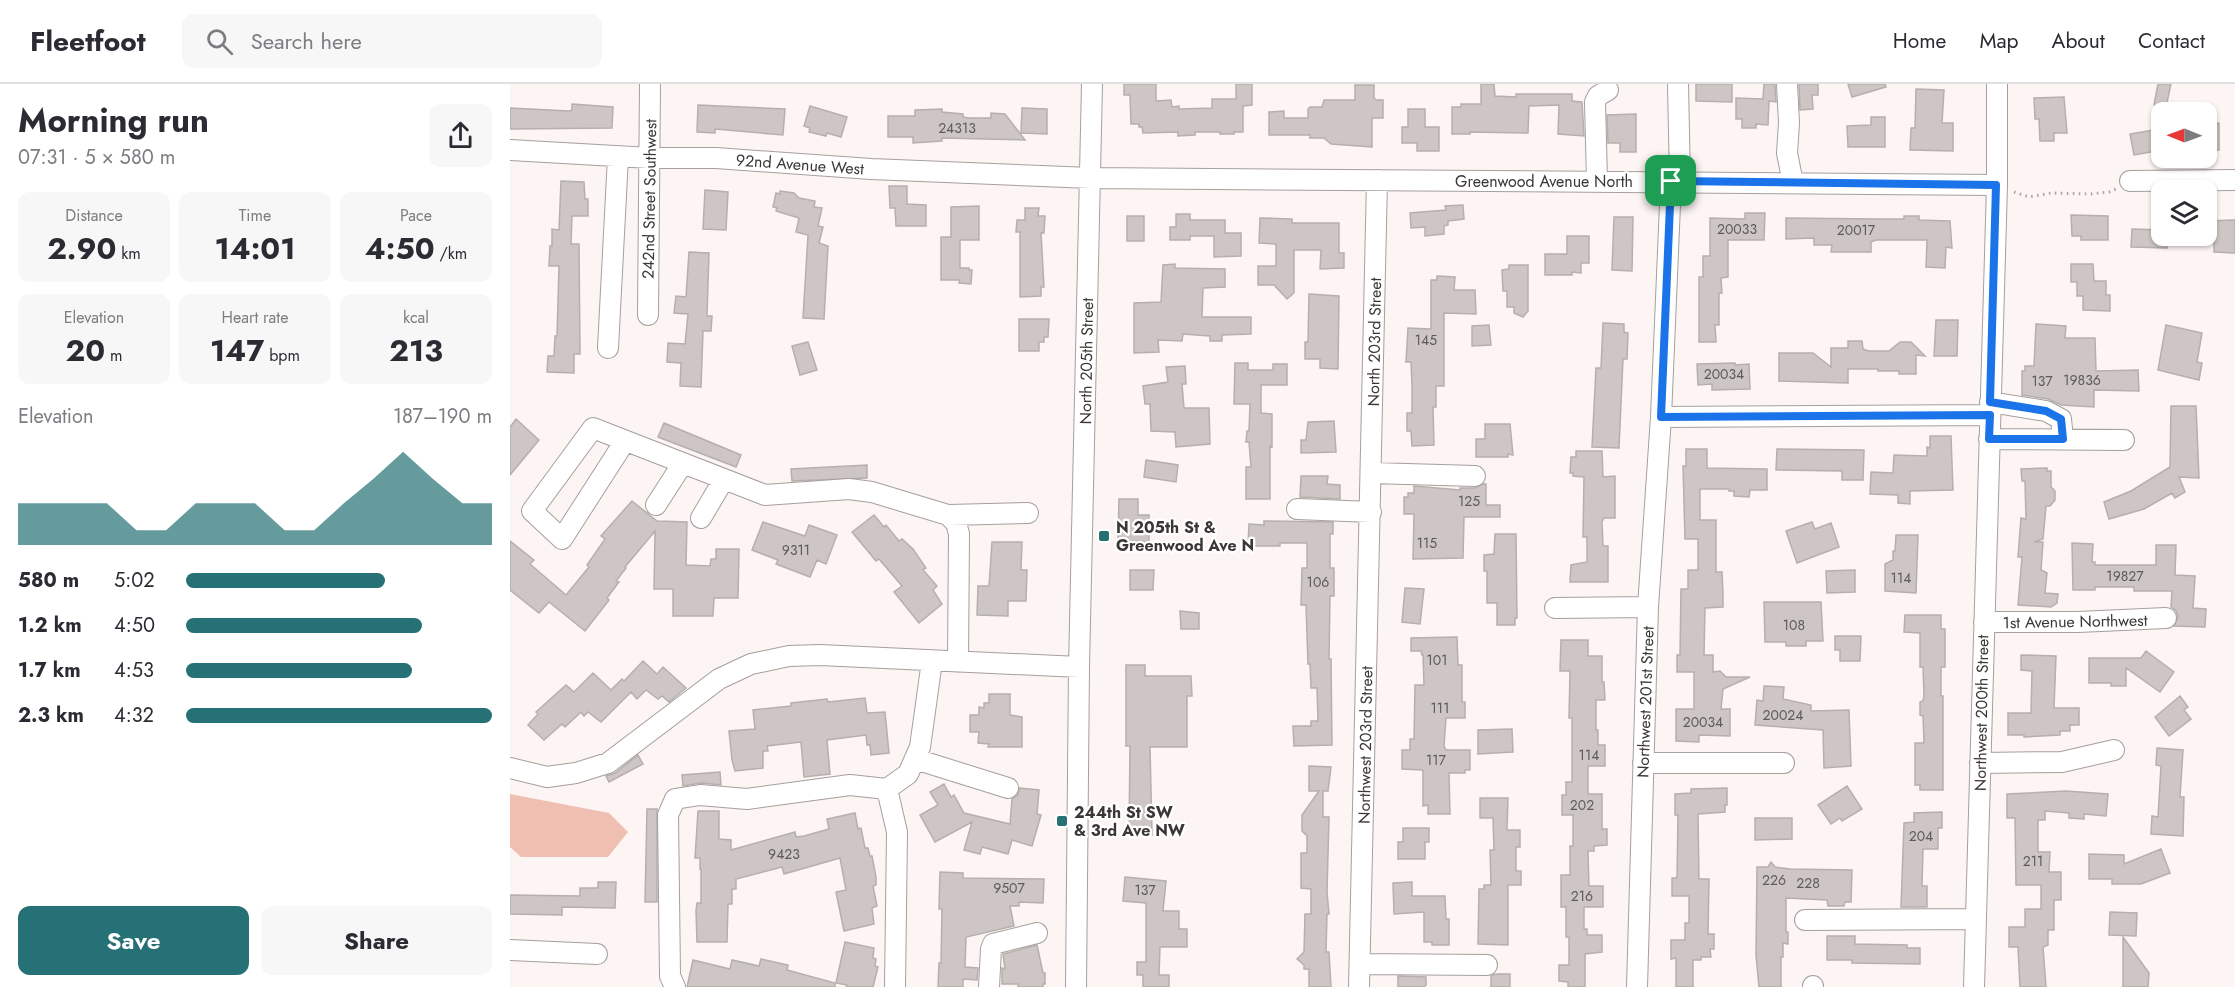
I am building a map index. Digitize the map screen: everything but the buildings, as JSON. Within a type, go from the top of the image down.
[{"type":"street","name":"242nd Street Southwest","points":[[648,315],[650,84]]},
{"type":"street","name":"North 205th Street","points":[[1076,987],[1079,668],[1092,84]]},
{"type":"street","name":"Northwest 201st Street","points":[[1637,987],[1648,607],[1676,181],[1678,84]]},
{"type":"street","points":[[1783,182],[1789,123],[1787,84]]},
{"type":"street","name":"Northwest 200th Street","points":[[1974,987],[1997,84]]},
{"type":"street","points":[[1597,181],[1595,102],[1598,96],[1608,90]]},
{"type":"street","name":"92nd Avenue West","points":[[510,150],[650,159],[716,158],[871,169],[1091,178]]},
{"type":"street","name":"242nd Street Southwest","points":[[608,348],[618,157]]},
{"type":"street","name":"Greenwood Avenue North","points":[[1091,178],[1996,185]]},
{"type":"street","name":"North 203rd Street","points":[[1371,507],[1377,180]]},
{"type":"street","points":[[2130,181],[2235,180]]},
{"type":"street","points":[[1661,417],[1990,408],[2046,411],[2061,419],[2063,439]]},
{"type":"street","points":[[625,441],[562,539],[532,511],[593,428],[765,495],[849,489],[872,492],[948,515],[1028,513]]},
{"type":"street","points":[[1989,439],[2124,440]]},
{"type":"street","points":[[656,505],[683,463]]},
{"type":"street","points":[[1372,473],[1475,476]]},
{"type":"street","points":[[701,518],[724,479]]},
{"type":"street","points":[[1297,509],[1371,507]]},
{"type":"street","name":"Northwest 203rd Street","points":[[1359,987],[1371,507]]},
{"type":"street","points":[[948,515],[956,524],[959,534],[958,662]]},
{"type":"street","points":[[1555,608],[1648,607]]},
{"type":"street","name":"1st Avenue Northwest","points":[[1984,622],[2078,622],[2166,618]]},
{"type":"street","points":[[510,768],[547,777],[576,773],[608,763],[719,679],[751,664],[789,656],[820,655],[1079,668]]},
{"type":"street","points":[[675,987],[670,976],[668,815],[675,799],[700,795],[747,799],[850,785],[887,789],[908,774],[920,747],[932,661]]},
{"type":"street","points":[[1980,763],[2062,762],[2114,750]]},
{"type":"street","points":[[915,759],[1008,788]]},
{"type":"street","points":[[1643,763],[1784,763]]},
{"type":"street","points":[[887,789],[897,831],[894,987]]},
{"type":"street","points":[[1805,920],[1976,919]]},
{"type":"street","points":[[989,987],[993,944],[1037,933]]},
{"type":"street","points":[[510,950],[597,954]]},
{"type":"street","points":[[1360,964],[1487,965]]},
{"type":"path","points":[[1996,185],[2029,197],[2051,193],[2109,192],[2130,181]]},
{"type":"shaded area","points":[[510,794],[609,813],[628,832],[608,857],[521,857],[510,847]]},
{"type":"place","name":"N 205th St & Greenwood Ave N","points":[[1104,536]]},
{"type":"place","name":"244th St SW & 3rd Ave NW","points":[[1062,821]]},
{"type":"route","points":[[1671,181],[1996,185],[1990,402],[2046,411],[2061,419],[2063,439],[1989,439],[1990,415],[1661,417],[1671,181]]}]
